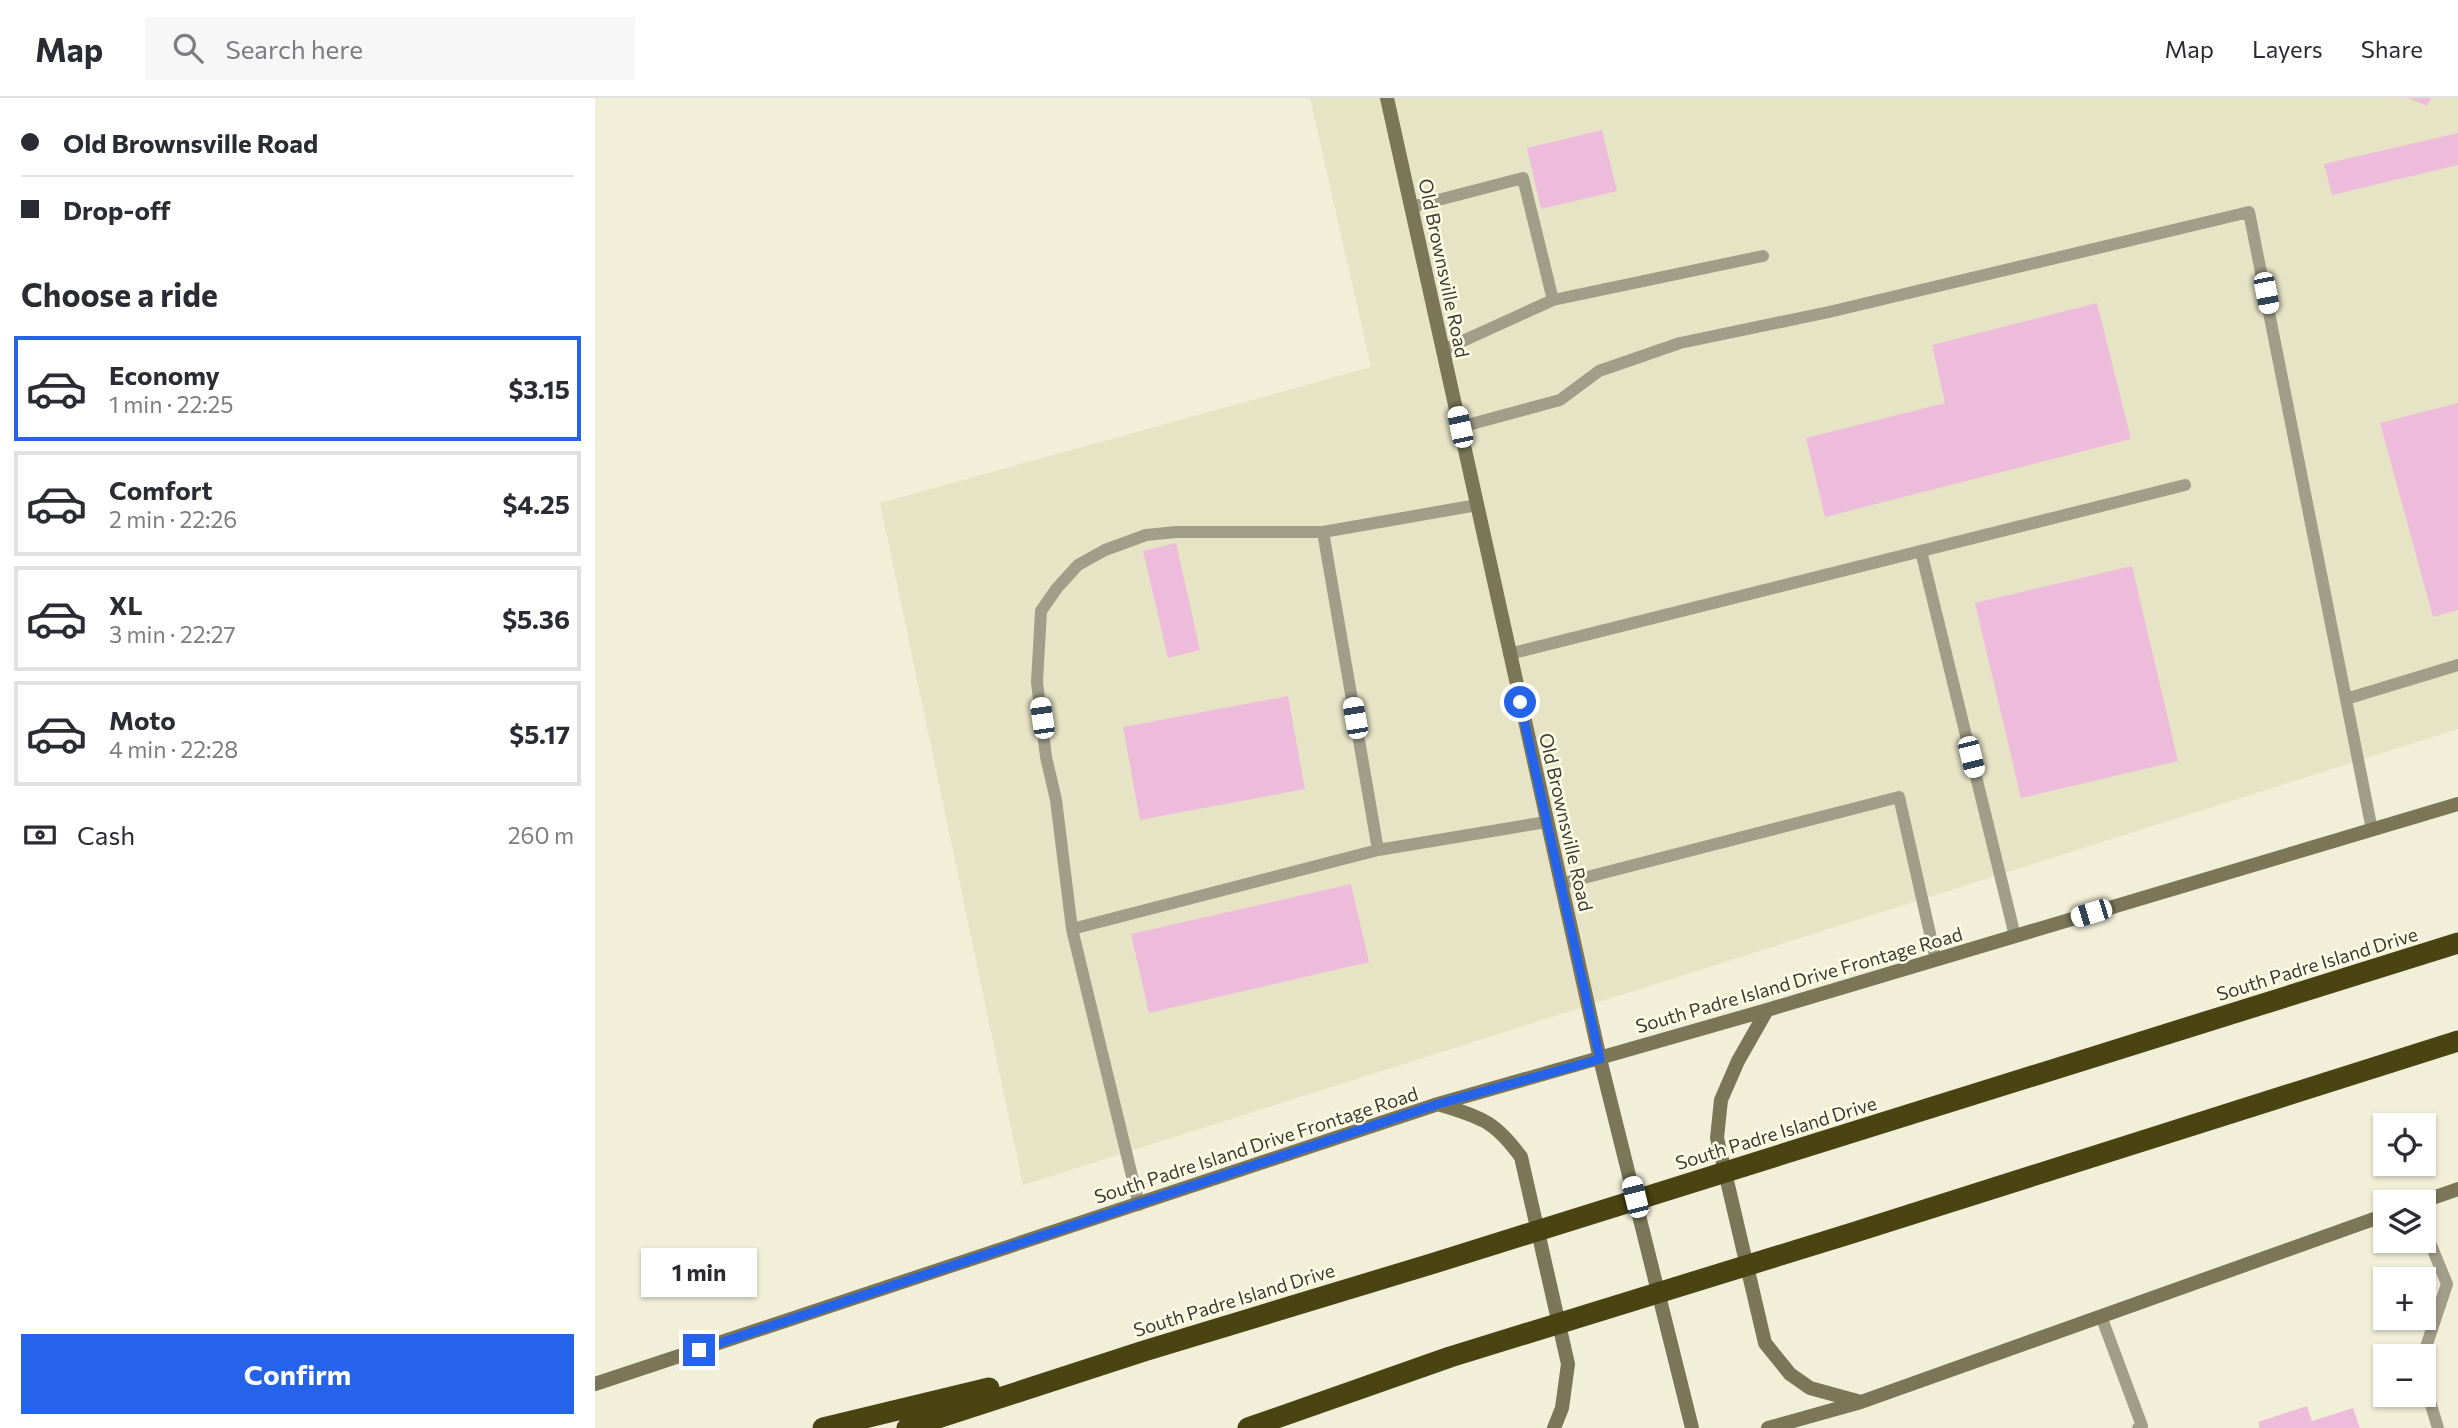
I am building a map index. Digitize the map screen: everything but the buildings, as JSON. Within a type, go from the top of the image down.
[{"type":"highway","name":"South Padre Island Drive","points":[[907,1428],[1145,1351],[1431,1265],[2458,943]]},
{"type":"highway","points":[[1248,1428],[1450,1357],[2458,1041]]},
{"type":"highway","points":[[823,1428],[1145,1351]]},
{"type":"main road","name":"Old Brownsville Road","points":[[1387,98],[1600,1059],[1692,1428]]},
{"type":"main road","name":"South Padre Island Drive Frontage Road","points":[[595,1384],[1438,1104],[1767,1010],[2458,804]]},
{"type":"main road","points":[[1767,1010],[1738,1061],[1721,1100],[1717,1138],[1765,1343],[1790,1374],[1810,1388],[1861,1402]]},
{"type":"main road","points":[[1438,1104],[1485,1119],[1507,1137],[1521,1157],[1568,1364],[1562,1408],[1554,1428]]},
{"type":"main road","points":[[2436,1197],[2458,1189]]},
{"type":"main road","points":[[1769,1428],[1861,1402],[2373,1219]]},
{"type":"lane","points":[[1411,207],[1523,178],[1553,300]]},
{"type":"lane","points":[[1460,427],[1560,400],[1599,371],[1680,343],[1829,312],[2249,212],[2372,830]]},
{"type":"lane","points":[[1443,350],[1553,300],[1763,256]]},
{"type":"lane","points":[[1509,654],[2185,485]]},
{"type":"lane","points":[[1139,1205],[1072,929],[1056,800],[1046,757],[1037,682],[1041,611],[1078,565],[1146,534],[1323,532],[1477,505]]},
{"type":"lane","points":[[1323,532],[1378,850]]},
{"type":"lane","points":[[1921,551],[2015,936]]},
{"type":"lane","points":[[2346,699],[2458,665]]},
{"type":"lane","points":[[1560,884],[1899,796],[1936,960]]},
{"type":"lane","points":[[1072,929],[1378,850],[1546,822]]},
{"type":"lane","points":[[2427,1344],[2447,1284],[2434,1253]]},
{"type":"lane","points":[[2101,1316],[2142,1426],[2138,1428]]},
{"type":"lane","points":[[2432,1407],[2438,1428]]},
{"type":"shaded area","points":[[1310,98],[2458,98],[2458,729],[1023,1185],[880,503],[1371,367]]},
{"type":"route","points":[[699,1350],[1438,1104],[1600,1059],[1520,702]]}]
